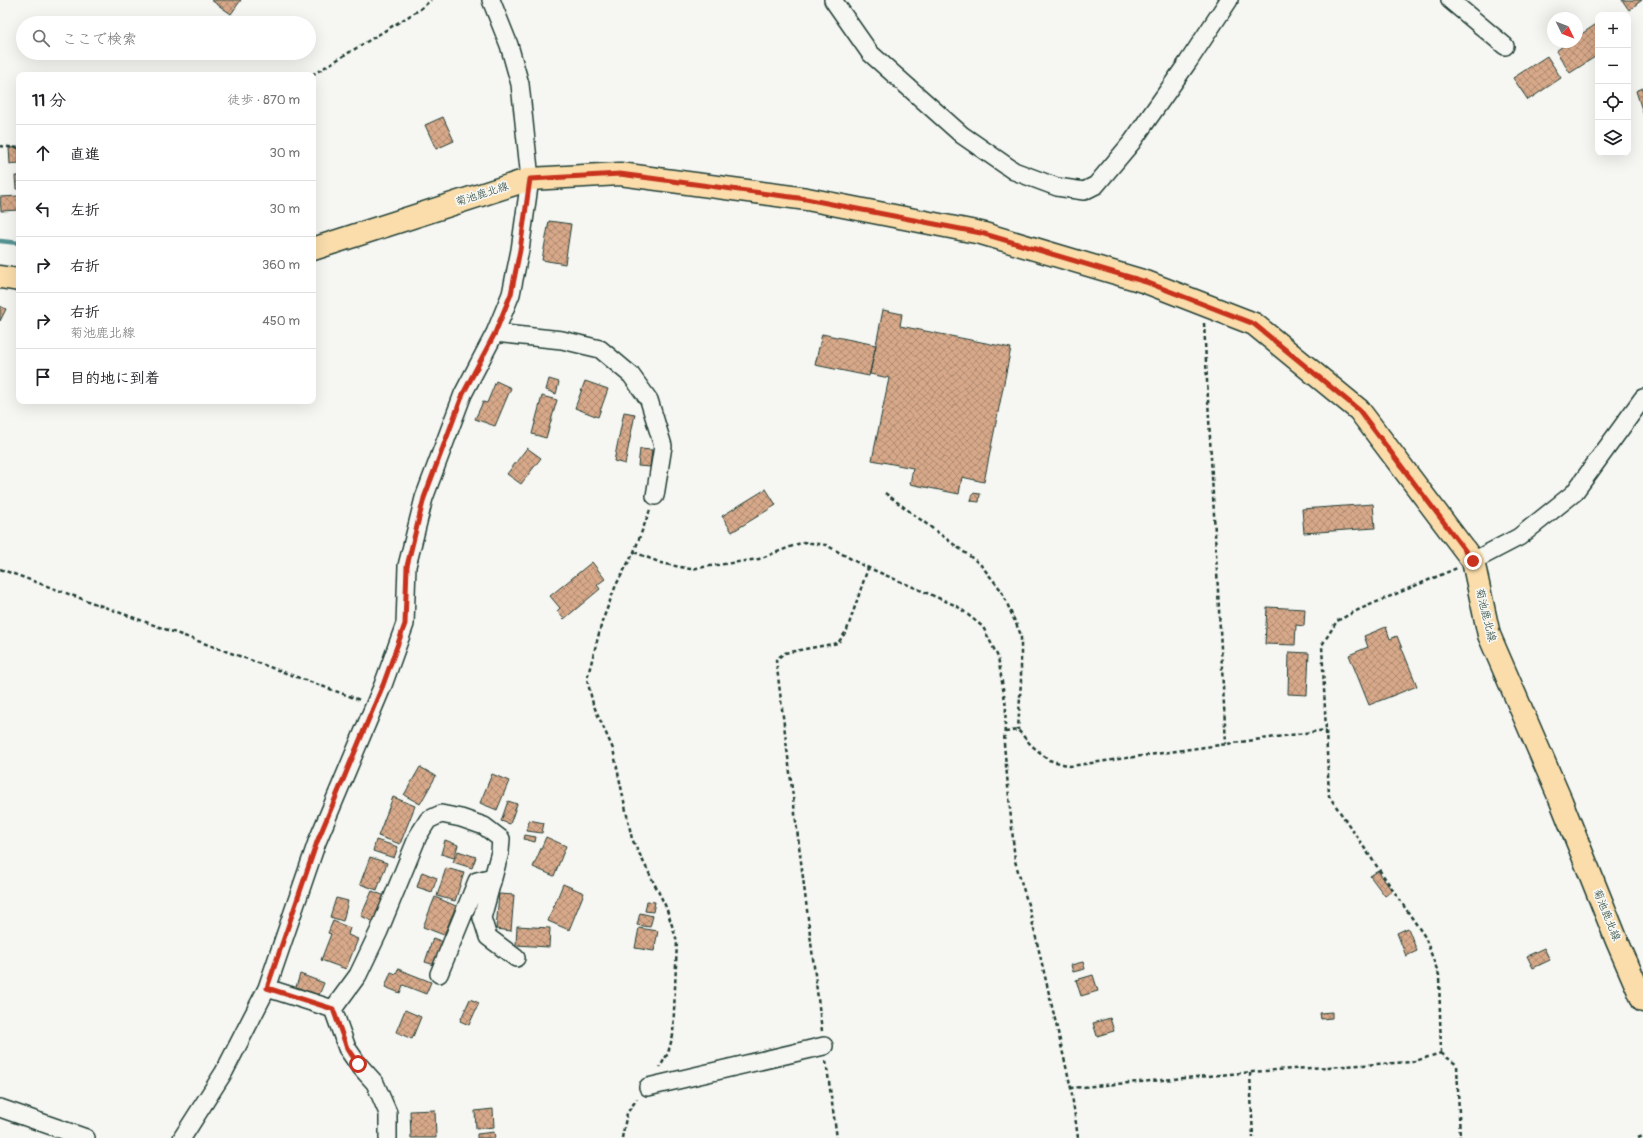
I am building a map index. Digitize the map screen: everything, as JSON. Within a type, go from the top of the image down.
[{"type":"main road","name":"菊池鹿北線","points":[[316,248],[530,179],[620,174],[806,199],[981,233],[1146,282],[1254,324],[1359,410],[1473,561],[1489,635],[1561,800],[1617,941],[1643,1001]]},
{"type":"main road","points":[[0,277],[16,280]]},
{"type":"street","points":[[182,1138],[224,1072],[267,988],[317,842],[374,705],[405,624],[407,566],[424,498],[463,394],[495,333],[511,294],[520,250],[530,179],[520,84],[509,45],[490,0]]},
{"type":"street","points":[[833,0],[870,53],[962,135],[1014,171],[1057,187],[1084,191],[1096,185],[1132,142],[1229,0]]},
{"type":"street","points":[[1450,0],[1505,46]]},
{"type":"street","points":[[495,333],[562,340],[600,349],[631,375],[649,400],[663,446],[655,496]]},
{"type":"street","points":[[1473,561],[1518,538],[1574,493],[1643,398]]},
{"type":"street","points":[[333,1009],[358,975],[379,931],[418,836],[428,820],[441,814],[461,818],[484,826],[500,839],[500,852],[482,918],[488,937],[516,958]]},
{"type":"street","points":[[439,974],[478,881],[493,877]]},
{"type":"street","points":[[267,988],[333,1009]]},
{"type":"street","points":[[333,1009],[347,1048],[358,1064],[375,1083],[388,1113],[388,1138]]},
{"type":"street","points":[[648,1087],[824,1046]]},
{"type":"street","points":[[0,1108],[86,1138]]},
{"type":"path","points":[[316,73],[419,10],[431,0]]},
{"type":"path","points":[[0,146],[16,148]]},
{"type":"path","points":[[1209,306],[1203,325],[1226,744]]},
{"type":"path","points":[[885,493],[980,564],[1002,590],[1021,635],[1021,681],[1018,730],[1031,745],[1049,760],[1070,766],[1326,730]]},
{"type":"path","points":[[622,1138],[627,1113],[648,1087],[668,1053],[673,1035],[677,941],[666,907],[632,839],[613,749],[594,704],[587,680],[602,622],[616,585],[634,552],[655,496]]},
{"type":"path","points":[[634,552],[661,563],[690,569],[759,559],[803,542],[826,545],[868,568],[957,606],[983,627],[998,657],[1006,708],[1004,744],[1015,861],[1030,908],[1071,1088],[1078,1138]]},
{"type":"path","points":[[1460,1138],[1457,1065],[1441,1052],[1439,975],[1425,937],[1329,796],[1322,645],[1337,621],[1365,607],[1473,561]]},
{"type":"path","points":[[837,1138],[824,1046],[776,660],[784,653],[838,643],[847,630],[868,568]]},
{"type":"path","points":[[0,569],[374,705]]},
{"type":"path","points":[[1005,732],[1018,730]]},
{"type":"path","points":[[1071,1088],[1276,1070],[1412,1062],[1441,1052]]},
{"type":"path","points":[[1250,1073],[1253,1138]]},
{"type":"path","points":[[1638,1138],[1643,1136]]},
{"type":"building","points":[[211,0],[241,0],[231,14]]},
{"type":"building","points":[[1622,0],[1642,0],[1629,10]]},
{"type":"building","points":[[1595,25],[1595,57],[1570,73],[1556,51],[1560,48],[1583,48],[1583,33]]},
{"type":"building","points":[[1547,56],[1561,78],[1528,100],[1513,78]]},
{"type":"building","points":[[1643,88],[1643,113],[1636,91]]},
{"type":"building","points":[[443,117],[454,141],[436,149],[425,125]]},
{"type":"building","points":[[16,147],[16,163],[10,164],[9,148]]},
{"type":"building","points":[[16,196],[16,210],[1,211],[0,197]]},
{"type":"building","points":[[549,221],[571,224],[565,264],[542,260]]},
{"type":"building","points":[[0,306],[6,309],[0,321]]},
{"type":"building","points":[[883,310],[902,314],[900,326],[1011,348],[984,482],[962,477],[959,494],[910,484],[913,468],[872,460],[889,378],[870,374]]},
{"type":"building","points":[[822,334],[876,345],[869,376],[815,365]]},
{"type":"building","points":[[549,379],[559,382],[556,394],[546,390]]},
{"type":"building","points":[[496,381],[511,388],[495,426],[475,419],[483,402],[487,403]]},
{"type":"building","points":[[585,381],[608,389],[598,417],[575,408]]},
{"type":"building","points":[[542,396],[557,400],[546,438],[532,434]]},
{"type":"building","points":[[624,412],[635,414],[625,464],[614,461]]},
{"type":"building","points":[[527,448],[541,458],[521,484],[507,474]]},
{"type":"building","points":[[640,449],[652,450],[650,467],[638,466]]},
{"type":"building","points":[[766,489],[776,505],[732,532],[722,516]]},
{"type":"building","points":[[973,493],[980,494],[979,502],[971,501]]},
{"type":"building","points":[[1373,504],[1375,528],[1304,533],[1302,509]]},
{"type":"building","points":[[592,562],[605,579],[597,585],[600,589],[564,619],[557,611],[560,608],[550,596]]},
{"type":"building","points":[[1267,607],[1305,609],[1304,626],[1296,625],[1295,645],[1265,644]]},
{"type":"building","points":[[1386,627],[1390,639],[1397,636],[1417,686],[1369,705],[1349,655],[1368,647],[1364,636]]},
{"type":"building","points":[[1289,652],[1309,653],[1307,695],[1288,694]]},
{"type":"building","points":[[420,767],[436,776],[420,804],[404,795]]},
{"type":"building","points":[[492,774],[509,781],[497,810],[480,803]]},
{"type":"building","points":[[393,797],[415,806],[400,844],[378,836]]},
{"type":"building","points":[[508,801],[517,804],[510,824],[501,821]]},
{"type":"building","points":[[529,820],[544,823],[542,833],[527,831]]},
{"type":"building","points":[[525,835],[536,837],[535,842],[524,839]]},
{"type":"building","points":[[546,837],[566,846],[554,876],[533,867]]},
{"type":"building","points":[[376,840],[398,847],[394,858],[373,851]]},
{"type":"building","points":[[445,840],[458,845],[454,858],[441,854]]},
{"type":"building","points":[[458,851],[476,857],[472,868],[453,862]]},
{"type":"building","points":[[370,857],[387,863],[377,890],[360,884]]},
{"type":"building","points":[[446,868],[464,873],[455,901],[437,896]]},
{"type":"building","points":[[1378,871],[1392,891],[1385,896],[1370,876]]},
{"type":"building","points":[[422,872],[437,878],[432,892],[417,887]]},
{"type":"building","points":[[563,884],[584,893],[569,930],[548,921]]},
{"type":"building","points":[[372,891],[385,896],[374,922],[361,916]]},
{"type":"building","points":[[499,894],[514,895],[511,931],[496,929]]},
{"type":"building","points":[[435,897],[456,906],[444,935],[423,927]]},
{"type":"building","points":[[336,898],[348,901],[343,921],[330,917]]},
{"type":"building","points":[[647,901],[655,902],[653,912],[645,911]]},
{"type":"building","points":[[640,913],[653,916],[650,927],[637,925]]},
{"type":"building","points":[[333,921],[350,928],[348,935],[358,939],[346,969],[321,960],[331,934],[328,933]]},
{"type":"building","points":[[517,926],[550,928],[549,947],[516,945]]},
{"type":"building","points":[[639,928],[658,931],[654,951],[635,948]]},
{"type":"building","points":[[1408,928],[1417,951],[1406,956],[1397,933]]},
{"type":"building","points":[[433,938],[446,943],[438,966],[425,962]]},
{"type":"building","points":[[1544,948],[1550,960],[1533,968],[1527,956]]},
{"type":"building","points":[[1083,962],[1085,969],[1073,972],[1071,965]]},
{"type":"building","points":[[398,969],[431,982],[426,994],[403,985],[400,993],[385,987],[391,972],[396,974]]},
{"type":"building","points":[[300,974],[324,983],[319,995],[296,987]]},
{"type":"building","points":[[1093,975],[1098,991],[1081,996],[1076,980]]},
{"type":"building","points":[[470,999],[479,1003],[469,1025],[460,1021]]},
{"type":"building","points":[[405,1010],[421,1017],[412,1039],[396,1032]]},
{"type":"building","points":[[1332,1012],[1332,1018],[1321,1019],[1320,1013]]},
{"type":"building","points":[[1110,1018],[1114,1031],[1097,1036],[1093,1023]]},
{"type":"building","points":[[493,1109],[494,1127],[476,1129],[475,1111]]},
{"type":"building","points":[[435,1110],[436,1138],[411,1138],[410,1111]]},
{"type":"building","points":[[494,1132],[495,1138],[477,1138],[477,1134]]},
{"type":"waterway","points":[[0,241],[16,243]]},
{"type":"route","points":[[358,1064],[347,1048],[333,1009],[267,988],[317,842],[383,685],[405,624],[407,566],[424,498],[463,394],[495,333],[511,294],[520,250],[530,179],[620,174],[806,199],[981,233],[1146,282],[1254,324],[1359,410],[1473,561]]}]
